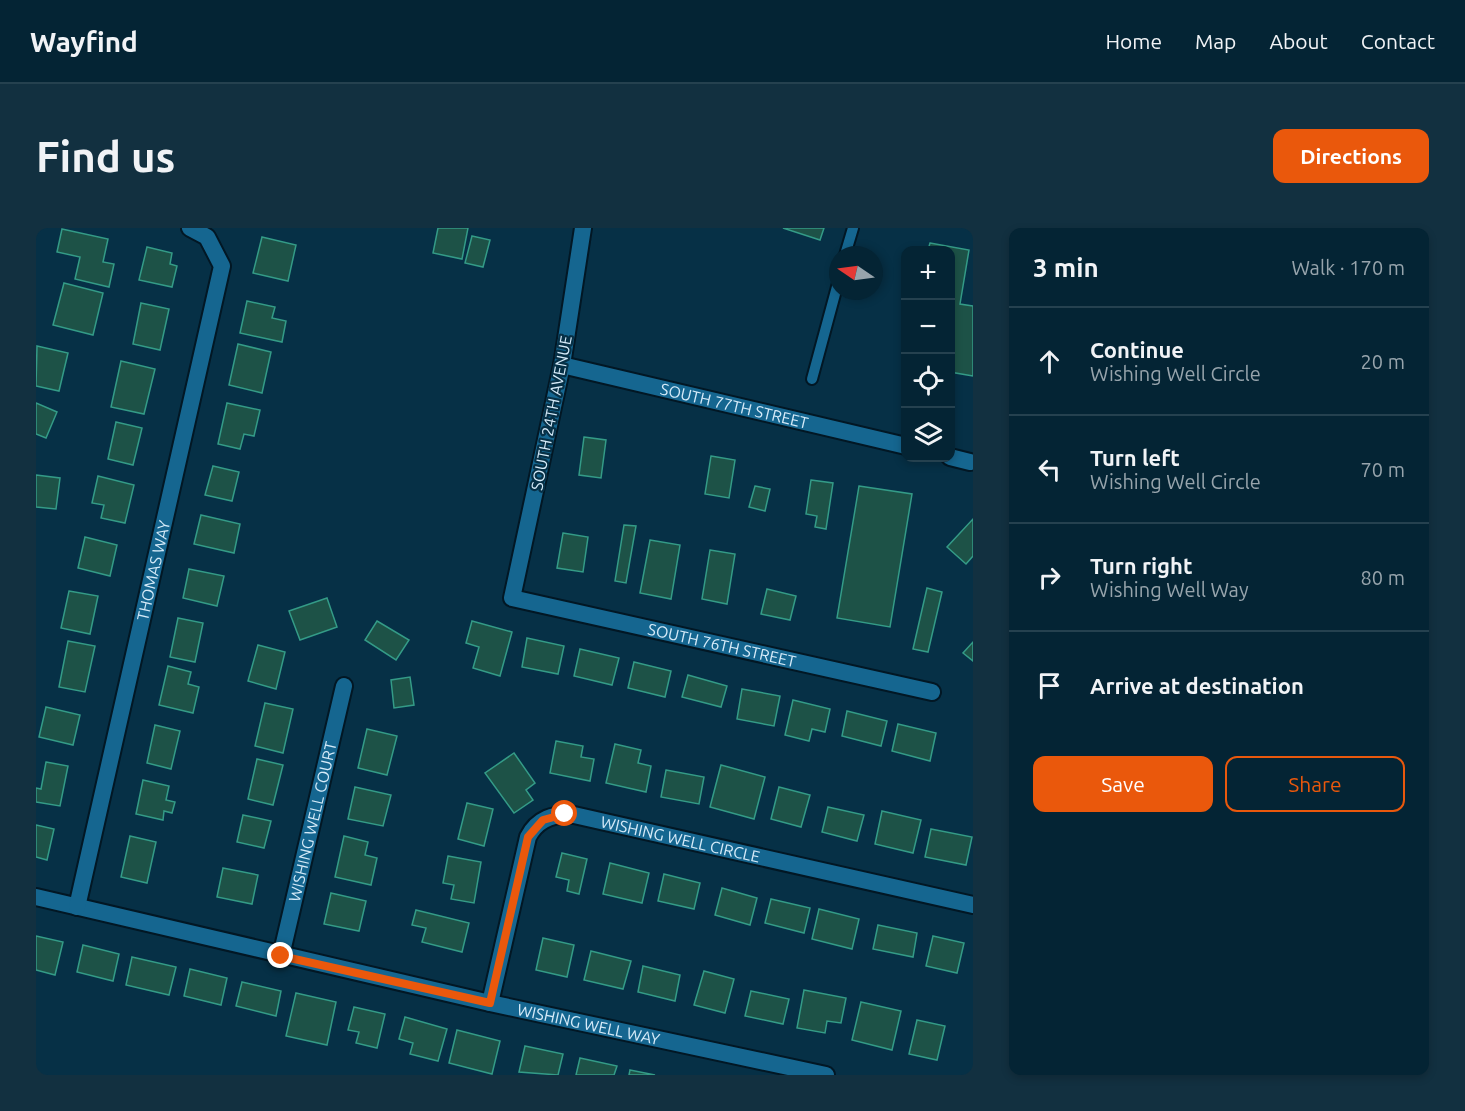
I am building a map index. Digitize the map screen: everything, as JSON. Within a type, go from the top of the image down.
[{"type":"street","name":"THOMAS WAY","points":[[77,907],[222,266],[207,237],[190,228]]},
{"type":"street","name":"SOUTH 24TH AVENUE","points":[[512,598],[562,366],[583,228]]},
{"type":"street","name":"SOUTH 77TH STREET","points":[[562,366],[901,446]]},
{"type":"street","points":[[955,458],[970,462]]},
{"type":"street","name":"SOUTH 76TH STREET","points":[[512,598],[932,692]]},
{"type":"street","name":"WISHING WELL COURT","points":[[281,956],[344,686]]},
{"type":"street","name":"WISHING WELL CIRCLE","points":[[490,1003],[528,837],[537,824],[559,814],[574,815],[973,905]]},
{"type":"street","name":"WISHING WELL WAY","points":[[36,897],[281,956],[826,1075]]},
{"type":"lane","points":[[848,246],[853,228]]},
{"type":"lane","points":[[812,379],[833,300]]},
{"type":"building","points":[[438,228],[468,228],[462,259],[433,253]]},
{"type":"building","points":[[783,228],[824,228],[820,240]]},
{"type":"building","points":[[62,229],[108,239],[103,262],[114,264],[109,287],[75,279],[80,257],[57,252]]},
{"type":"building","points":[[472,236],[490,240],[483,267],[465,263]]},
{"type":"building","points":[[262,237],[296,245],[288,281],[253,273]]},
{"type":"building","points":[[930,243],[947,246],[929,246]]},
{"type":"building","points":[[147,247],[172,253],[170,264],[177,266],[172,287],[139,280]]},
{"type":"building","points":[[955,247],[969,250],[960,304],[973,306],[973,376],[955,373]]},
{"type":"building","points":[[64,283],[103,293],[93,335],[53,325]]},
{"type":"building","points":[[247,301],[275,307],[272,318],[286,321],[282,342],[240,333]]},
{"type":"building","points":[[141,303],[169,309],[160,350],[133,344]]},
{"type":"building","points":[[238,344],[271,352],[262,393],[229,385]]},
{"type":"building","points":[[37,346],[68,353],[59,391],[36,386]]},
{"type":"building","points":[[121,361],[155,369],[144,414],[111,407]]},
{"type":"building","points":[[36,403],[57,412],[46,438],[36,434]]},
{"type":"building","points":[[227,403],[260,410],[254,436],[244,434],[240,449],[218,444]]},
{"type":"building","points":[[116,422],[142,428],[133,465],[108,459]]},
{"type":"building","points":[[584,437],[606,440],[601,478],[579,475]]},
{"type":"building","points":[[711,456],[735,460],[729,498],[705,494]]},
{"type":"building","points":[[213,466],[239,472],[232,501],[205,495]]},
{"type":"building","points":[[36,475],[60,478],[56,509],[36,507]]},
{"type":"building","points":[[98,476],[134,485],[125,523],[101,518],[104,505],[92,503]]},
{"type":"building","points":[[811,480],[833,483],[826,529],[815,527],[817,516],[806,514]]},
{"type":"building","points":[[755,486],[770,489],[765,511],[749,507]]},
{"type":"building","points":[[859,486],[912,494],[890,627],[837,618]]},
{"type":"building","points":[[201,515],[240,524],[234,553],[194,544]]},
{"type":"building","points":[[973,519],[973,556],[966,564],[947,547]]},
{"type":"building","points":[[624,525],[636,526],[626,583],[615,581]]},
{"type":"building","points":[[563,533],[588,537],[583,572],[557,568]]},
{"type":"building","points":[[85,537],[117,545],[110,576],[78,568]]},
{"type":"building","points":[[650,540],[680,545],[671,599],[640,593]]},
{"type":"building","points":[[710,550],[735,554],[727,604],[702,599]]},
{"type":"building","points":[[189,569],[224,576],[217,606],[183,598]]},
{"type":"building","points":[[927,588],[942,592],[928,652],[913,649]]},
{"type":"building","points":[[767,589],[796,596],[790,620],[761,614]]},
{"type":"building","points":[[69,591],[98,596],[90,634],[61,628]]},
{"type":"building","points":[[327,598],[337,627],[300,640],[289,611]]},
{"type":"building","points":[[178,618],[203,623],[195,662],[170,657]]},
{"type":"building","points":[[377,621],[409,640],[396,660],[365,640]]},
{"type":"building","points":[[472,621],[512,632],[500,676],[473,668],[479,647],[466,643]]},
{"type":"building","points":[[527,638],[564,646],[558,674],[522,667]]},
{"type":"building","points":[[68,641],[95,646],[85,692],[59,687]]},
{"type":"building","points":[[973,642],[973,661],[963,653]]},
{"type":"building","points":[[258,645],[285,652],[276,689],[248,681]]},
{"type":"building","points":[[580,649],[619,658],[612,685],[574,676]]},
{"type":"building","points":[[634,662],[671,671],[665,697],[628,688]]},
{"type":"building","points":[[168,666],[191,672],[188,684],[199,687],[193,713],[159,705]]},
{"type":"building","points":[[688,675],[727,686],[721,707],[682,697]]},
{"type":"building","points":[[410,677],[414,705],[394,708],[391,680]]},
{"type":"building","points":[[742,689],[780,696],[774,726],[737,719]]},
{"type":"building","points":[[793,700],[830,709],[825,732],[812,729],[809,741],[785,735]]},
{"type":"building","points":[[265,703],[293,709],[283,753],[255,746]]},
{"type":"building","points":[[46,707],[80,715],[73,745],[39,737]]},
{"type":"building","points":[[847,711],[887,721],[881,746],[842,736]]},
{"type":"building","points":[[898,724],[936,733],[930,761],[892,751]]},
{"type":"building","points":[[155,725],[180,731],[171,769],[147,763]]},
{"type":"building","points":[[367,729],[397,736],[387,775],[358,768]]},
{"type":"building","points":[[556,741],[583,746],[581,757],[594,759],[590,781],[550,773]]},
{"type":"building","points":[[615,744],[641,750],[638,763],[651,766],[646,792],[606,783]]},
{"type":"building","points":[[514,753],[535,783],[526,790],[533,800],[514,813],[485,773]]},
{"type":"building","points":[[257,759],[283,765],[273,805],[248,799]]},
{"type":"building","points":[[46,762],[68,766],[60,806],[36,802],[36,788],[41,789]]},
{"type":"building","points":[[721,765],[765,777],[754,819],[710,807]]},
{"type":"building","points":[[666,770],[704,777],[699,804],[661,797]]},
{"type":"building","points":[[143,780],[169,786],[166,800],[175,802],[172,813],[164,811],[163,820],[136,814]]},
{"type":"building","points":[[355,787],[391,795],[383,826],[348,819]]},
{"type":"building","points":[[779,787],[810,795],[801,827],[771,819]]},
{"type":"building","points":[[467,803],[493,809],[484,846],[458,839]]},
{"type":"building","points":[[828,807],[864,815],[857,841],[822,832]]},
{"type":"building","points":[[882,811],[921,820],[913,853],[875,844]]},
{"type":"building","points":[[243,815],[271,821],[264,848],[237,842]]},
{"type":"building","points":[[36,825],[54,829],[47,860],[36,857]]},
{"type":"building","points":[[931,829],[972,837],[966,865],[925,857]]},
{"type":"building","points":[[130,836],[156,842],[147,883],[121,877]]},
{"type":"building","points":[[344,836],[368,842],[365,855],[377,858],[371,885],[335,877]]},
{"type":"building","points":[[562,853],[587,859],[579,894],[567,891],[569,880],[556,877]]},
{"type":"building","points":[[448,856],[481,862],[474,903],[451,899],[454,885],[443,883]]},
{"type":"building","points":[[610,863],[649,873],[642,903],[603,894]]},
{"type":"building","points":[[223,868],[258,875],[252,904],[217,897]]},
{"type":"building","points":[[664,874],[700,883],[694,909],[658,901]]},
{"type":"building","points":[[722,888],[757,898],[750,925],[715,915]]},
{"type":"building","points":[[331,893],[366,901],[359,931],[324,924]]},
{"type":"building","points":[[771,899],[810,908],[804,933],[765,923]]},
{"type":"building","points":[[819,909],[859,919],[852,949],[812,939]]},
{"type":"building","points":[[416,910],[469,923],[462,952],[422,942],[426,928],[412,925]]},
{"type":"building","points":[[878,925],[917,933],[913,957],[873,949]]},
{"type":"building","points":[[36,936],[63,942],[55,975],[36,970]]},
{"type":"building","points":[[933,936],[964,943],[957,973],[926,966]]},
{"type":"building","points":[[543,938],[574,945],[567,977],[536,970]]},
{"type":"building","points":[[83,945],[119,954],[113,981],[77,972]]},
{"type":"building","points":[[591,951],[631,961],[623,989],[584,980]]},
{"type":"building","points":[[132,957],[176,967],[169,995],[126,985]]},
{"type":"building","points":[[643,966],[680,975],[675,1001],[638,992]]},
{"type":"building","points":[[190,969],[227,978],[221,1005],[184,996]]},
{"type":"building","points":[[704,971],[734,979],[725,1013],[694,1005]]},
{"type":"building","points":[[242,982],[281,991],[276,1016],[236,1006]]},
{"type":"building","points":[[804,990],[846,998],[841,1023],[827,1021],[825,1033],[797,1028]]},
{"type":"building","points":[[751,991],[789,999],[783,1024],[745,1016]]},
{"type":"building","points":[[296,993],[336,1002],[327,1045],[286,1036]]},
{"type":"building","points":[[861,1002],[901,1011],[892,1050],[852,1040]]},
{"type":"building","points":[[354,1007],[385,1014],[377,1048],[356,1043],[359,1032],[348,1030]]},
{"type":"building","points":[[405,1017],[447,1029],[438,1061],[410,1054],[413,1043],[399,1039]]},
{"type":"building","points":[[917,1020],[945,1026],[937,1060],[909,1054]]},
{"type":"building","points":[[457,1030],[500,1041],[492,1074],[449,1063]]},
{"type":"building","points":[[525,1046],[563,1054],[558,1075],[519,1072]]},
{"type":"building","points":[[580,1058],[617,1066],[614,1075],[576,1075]]},
{"type":"building","points":[[630,1070],[655,1075],[629,1075]]},
{"type":"route","points":[[281,956],[490,1003],[528,837],[537,824],[543,820],[565,814]]}]
